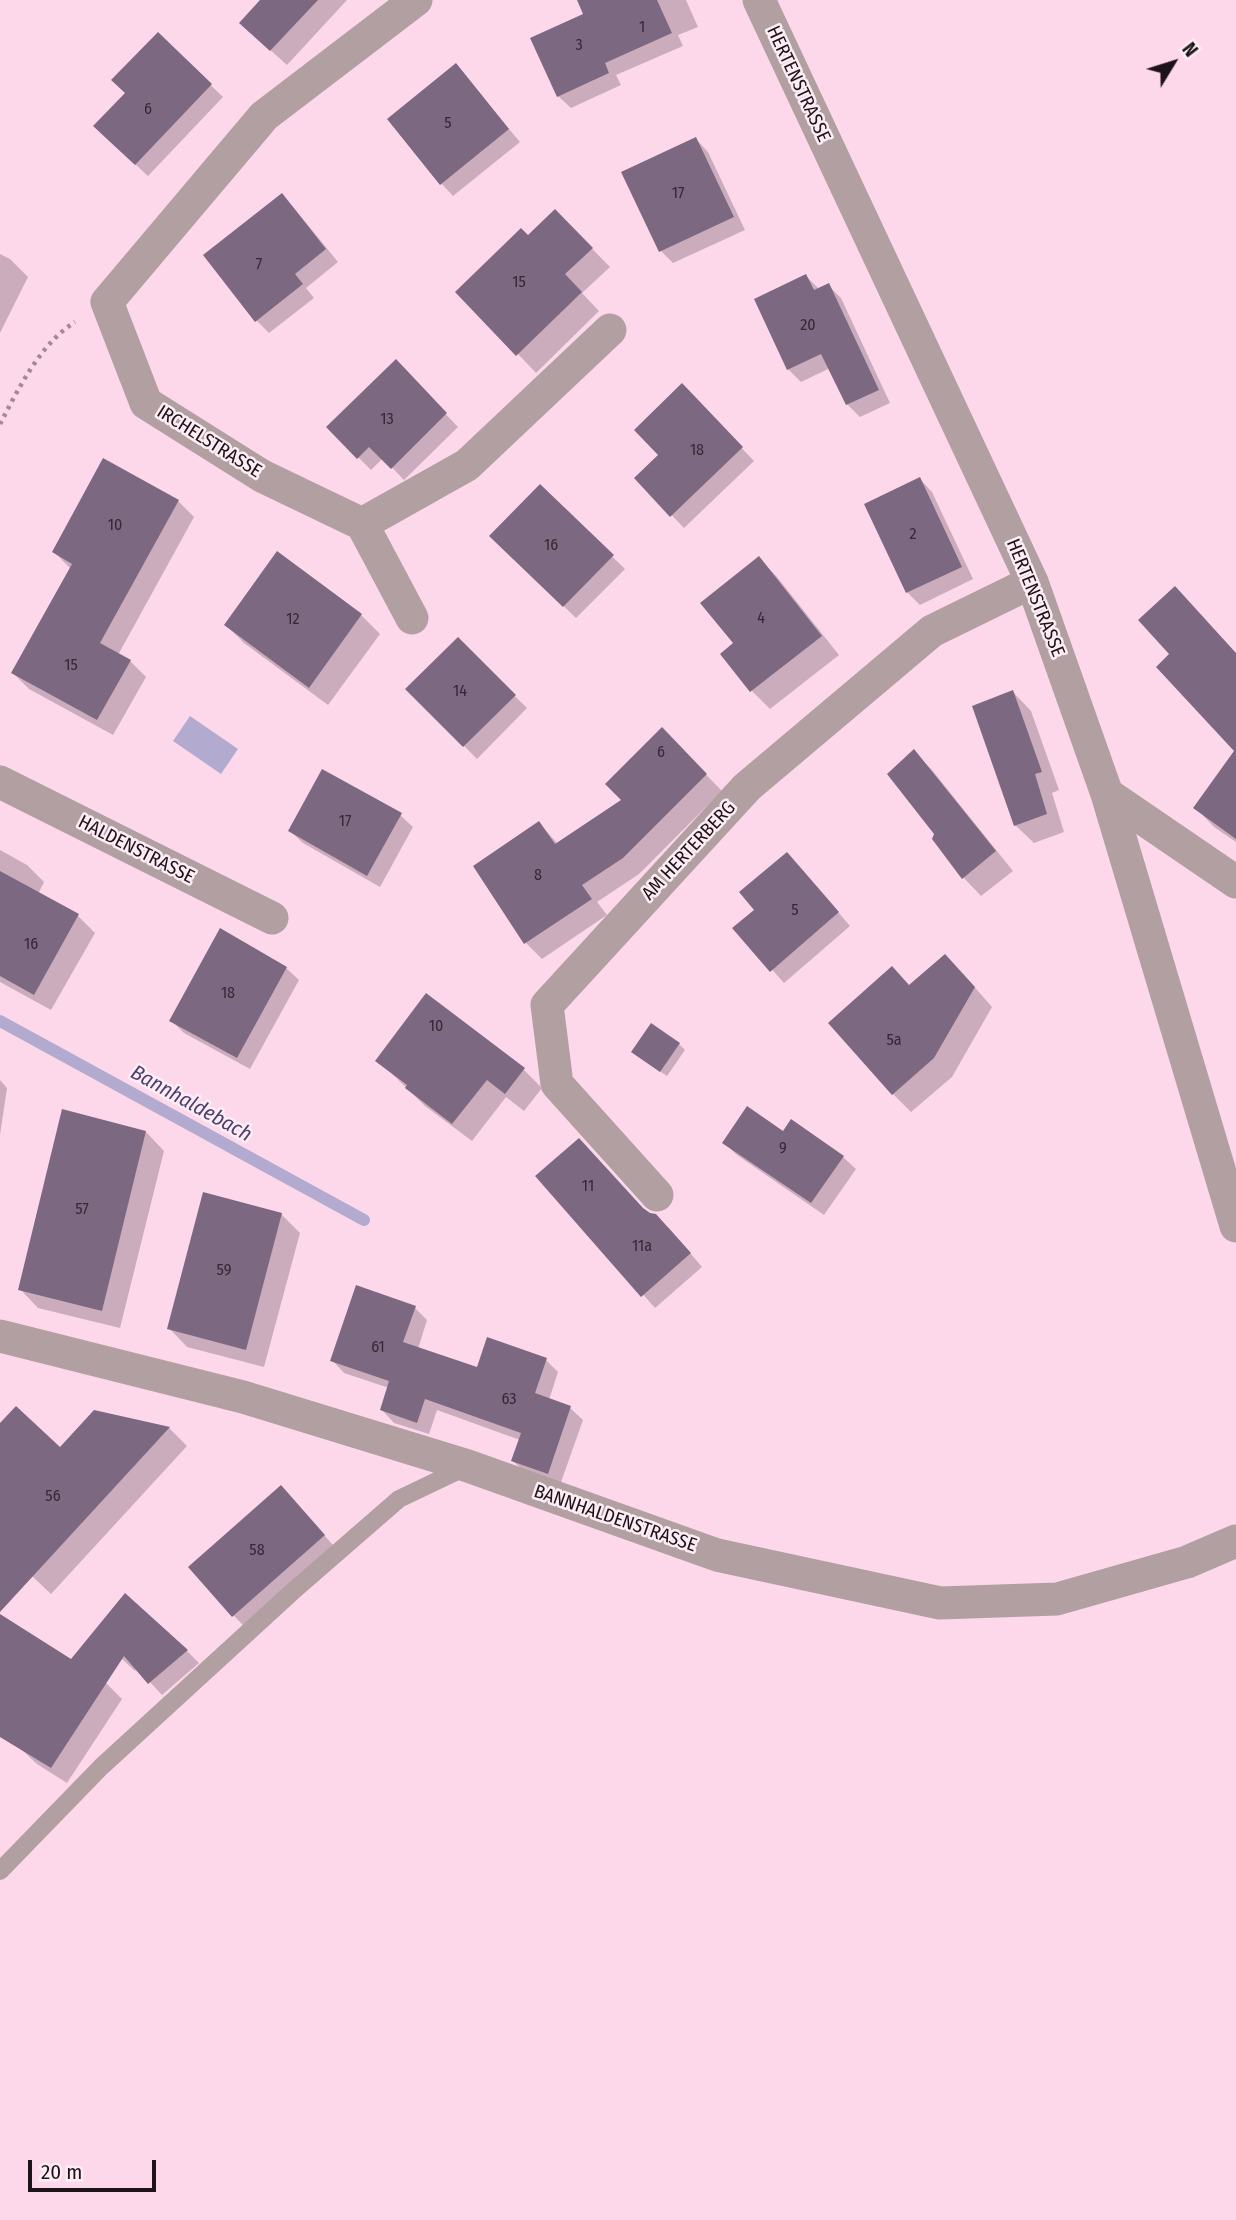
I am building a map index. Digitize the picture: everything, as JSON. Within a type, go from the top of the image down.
[{"type":"street","points":[[107,302],[264,116],[416,0]]},
{"type":"street","name":"HERTENSTRASSE","points":[[759,0],[1032,582],[1107,794],[1236,1226]]},
{"type":"street","name":"IRCHELSTRASSE","points":[[107,302],[146,403],[262,476],[362,524]]},
{"type":"street","points":[[412,618],[362,524],[467,465],[610,330]]},
{"type":"street","name":"AM HERTERBERG","points":[[657,1195],[557,1084],[547,1005],[747,787],[932,631],[1032,582]]},
{"type":"street","name":"HALDENSTRASSE","points":[[0,782],[272,918]]},
{"type":"street","points":[[1107,794],[1236,882]]},
{"type":"street","name":"BANNHALDENSTRASSE","points":[[0,1336],[243,1397],[468,1466],[717,1555],[940,1603],[1057,1599],[1187,1562],[1236,1541]]},
{"type":"lane","points":[[0,1871],[102,1766],[292,1592],[400,1499],[468,1466]]},
{"type":"path","points":[[0,424],[24,379],[61,331],[107,302]]},
{"type":"shaded area","points":[[190,716],[238,749],[221,774],[173,741]]},
{"type":"building","points":[[260,0],[318,0],[270,51],[239,23]]},
{"type":"building","points":[[577,0],[657,0],[672,33],[605,63],[609,73],[557,97],[530,38],[583,14]]},
{"type":"building","points":[[158,32],[212,84],[135,165],[93,126],[125,93],[111,80]]},
{"type":"building","points":[[456,63],[509,129],[440,185],[387,119]]},
{"type":"building","points":[[696,137],[734,217],[659,252],[621,172]]},
{"type":"building","points":[[282,193],[326,249],[295,274],[303,284],[255,322],[203,255]]},
{"type":"building","points":[[555,209],[593,248],[565,274],[582,292],[516,356],[455,292],[521,228],[528,235]]},
{"type":"building","points":[[806,274],[814,290],[829,283],[879,390],[846,405],[821,354],[787,370],[754,299]]},
{"type":"building","points":[[396,359],[447,413],[391,469],[369,447],[357,459],[326,427]]},
{"type":"building","points":[[682,383],[743,447],[670,517],[634,478],[658,455],[634,430]]},
{"type":"building","points":[[103,458],[179,500],[100,643],[131,660],[97,720],[11,673],[72,564],[52,552]]},
{"type":"building","points":[[920,477],[962,567],[906,593],[864,504]]},
{"type":"building","points":[[540,484],[614,555],[563,607],[489,536]]},
{"type":"building","points":[[277,551],[362,614],[309,688],[224,625]]},
{"type":"building","points":[[759,556],[822,636],[750,692],[720,654],[733,643],[700,603]]},
{"type":"building","points":[[1175,586],[1236,653],[1236,839],[1193,808],[1234,751],[1156,667],[1169,654],[1138,620]]},
{"type":"building","points":[[458,637],[516,695],[463,747],[405,689]]},
{"type":"building","points":[[1013,690],[1042,772],[1035,774],[1047,814],[1014,826],[972,706]]},
{"type":"building","points":[[662,727],[707,774],[623,858],[582,885],[592,899],[524,944],[473,866],[539,821],[555,844],[621,800],[605,784]]},
{"type":"building","points":[[914,749],[996,851],[962,879],[932,839],[934,834],[887,774]]},
{"type":"building","points":[[322,769],[402,813],[367,876],[288,831]]},
{"type":"building","points":[[787,852],[839,912],[770,972],[732,928],[754,910],[739,892]]},
{"type":"building","points":[[0,871],[79,914],[34,995],[0,976]]},
{"type":"building","points":[[220,928],[287,967],[237,1058],[169,1021]]},
{"type":"building","points":[[945,954],[975,987],[934,1058],[892,1095],[828,1023],[892,966],[909,985]]},
{"type":"building","points":[[426,993],[525,1068],[505,1094],[487,1080],[452,1124],[375,1061]]},
{"type":"building","points":[[651,1023],[680,1043],[660,1072],[631,1052]]},
{"type":"building","points":[[747,1106],[783,1131],[791,1119],[844,1156],[811,1203],[722,1143]]},
{"type":"building","points":[[62,1109],[146,1131],[102,1311],[18,1290]]},
{"type":"building","points":[[579,1138],[643,1208],[656,1214],[691,1253],[641,1297],[535,1176]]},
{"type":"building","points":[[203,1192],[282,1213],[246,1350],[167,1329]]},
{"type":"building","points":[[356,1285],[416,1306],[403,1342],[477,1367],[487,1337],[547,1358],[535,1393],[571,1406],[548,1474],[511,1461],[521,1433],[425,1399],[417,1423],[380,1410],[389,1381],[330,1361]]},
{"type":"building","points":[[16,1406],[60,1447],[94,1410],[170,1427],[0,1612],[0,1423]]},
{"type":"building","points":[[281,1485],[325,1535],[232,1617],[188,1567]]},
{"type":"building","points":[[125,1593],[188,1650],[148,1684],[124,1656],[51,1768],[0,1737],[0,1614],[71,1659]]},
{"type":"waterway","name":"Bannhaldebach","points":[[0,1021],[364,1220]]}]
